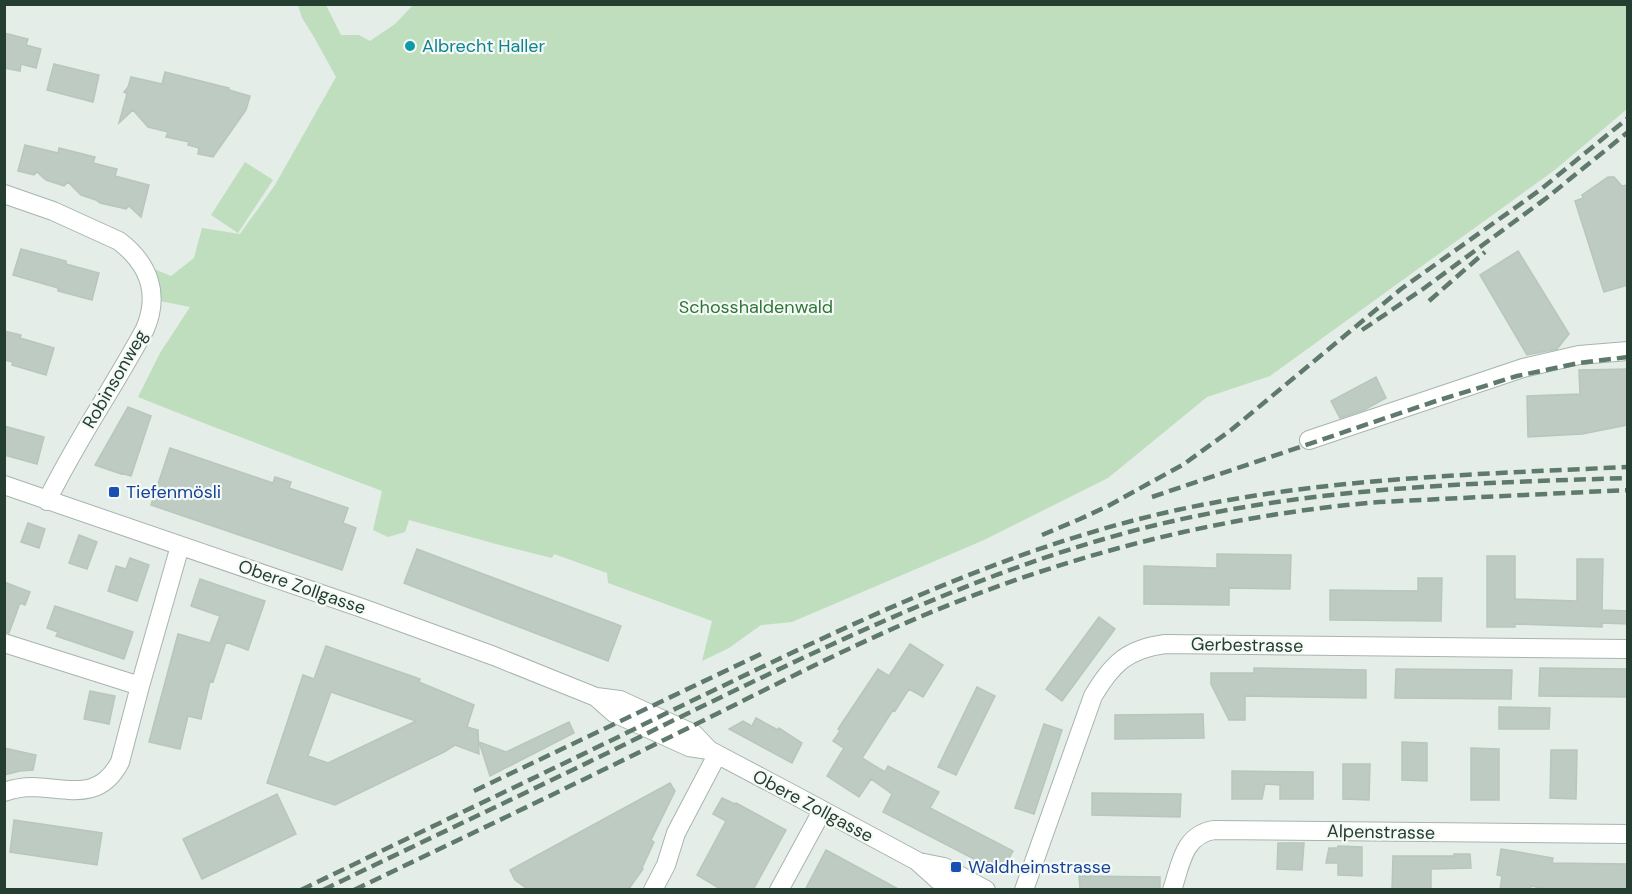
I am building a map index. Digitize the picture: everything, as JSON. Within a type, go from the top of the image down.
[{"type":"street","name":"Robinsonweg","points":[[4,194],[89,225],[128,247],[148,276],[152,295],[150,317],[145,329],[61,472],[47,501]]},
{"type":"street","points":[[1309,440],[1523,368],[1579,356],[1628,351]]},
{"type":"street","name":"Obere Zollgasse","points":[[4,485],[448,639],[562,682],[596,697],[614,713],[688,747],[713,752],[917,861],[938,880],[956,890]]},
{"type":"street","points":[[4,792],[31,787],[67,791],[88,789],[103,782],[114,772],[120,762],[180,546]]},
{"type":"street","points":[[4,643],[140,687]]},
{"type":"street","name":"Gerbestrasse","points":[[1024,890],[1093,696],[1113,667],[1129,654],[1147,646],[1165,644],[1628,649]]},
{"type":"street","points":[[653,890],[666,865],[676,833],[713,752]]},
{"type":"street","points":[[779,890],[822,811]]},
{"type":"street","name":"Alpenstrasse","points":[[1172,890],[1190,842],[1197,835],[1214,830],[1628,834]]},
{"type":"street","name":"Obere Zollgasse","points":[[917,861],[944,867],[986,890]]},
{"type":"green space","name":"Schosshaldenwald","points":[[414,4],[1627,5],[1627,109],[1556,169],[1270,376],[1207,397],[1108,478],[984,540],[792,622],[761,625],[729,648],[702,661],[712,621],[608,583],[607,573],[554,554],[552,558],[409,520],[405,532],[388,537],[373,530],[382,491],[138,397],[160,353],[190,307],[155,300],[144,265],[171,276],[194,258],[202,228],[240,234],[275,185],[336,77],[302,18],[298,5],[326,5],[341,35],[359,35],[370,41],[395,24]]},
{"type":"green space","points":[[245,162],[273,180],[238,233],[211,215]]},
{"type":"building","points":[[4,33],[28,39],[26,45],[41,49],[36,68],[21,64],[20,71],[4,68]]},
{"type":"building","points":[[54,64],[99,75],[93,102],[47,90]]},
{"type":"building","points":[[165,72],[229,88],[229,90],[250,96],[246,110],[213,157],[198,154],[199,148],[188,145],[189,142],[166,137],[168,132],[148,127],[133,110],[119,123],[127,94],[124,92],[131,77],[162,84]]},
{"type":"building","points":[[25,145],[58,153],[59,148],[95,157],[93,163],[117,169],[115,176],[149,185],[141,217],[129,206],[126,209],[100,203],[81,195],[68,182],[64,186],[46,180],[37,172],[34,175],[18,171]]},
{"type":"building","points":[[1608,177],[1614,177],[1622,186],[1628,185],[1628,285],[1604,292],[1575,201],[1583,198],[1582,195]]},
{"type":"building","points":[[21,249],[99,273],[92,300],[13,275]]},
{"type":"building","points":[[1518,251],[1569,334],[1557,349],[1527,355],[1480,275]]},
{"type":"building","points":[[4,331],[54,348],[46,375],[12,365],[13,362],[4,360]]},
{"type":"building","points":[[1628,369],[1628,425],[1582,434],[1528,437],[1527,396],[1580,394],[1579,370]]},
{"type":"building","points":[[1376,377],[1386,398],[1364,410],[1340,418],[1331,401]]},
{"type":"building","points":[[128,407],[151,416],[131,476],[95,465]]},
{"type":"building","points":[[4,426],[44,437],[37,464],[4,455]]},
{"type":"building","points":[[170,448],[273,483],[275,477],[291,482],[289,488],[348,508],[343,523],[356,528],[342,570],[151,505]]},
{"type":"building","points":[[28,523],[45,529],[39,548],[21,542]]},
{"type":"building","points":[[79,535],[97,542],[87,569],[69,563]]},
{"type":"building","points":[[417,549],[621,626],[608,661],[404,583]]},
{"type":"building","points":[[1217,554],[1291,555],[1290,589],[1229,588],[1229,605],[1144,604],[1144,566],[1217,568]]},
{"type":"building","points":[[1487,556],[1515,556],[1515,599],[1577,601],[1577,559],[1603,559],[1602,610],[1628,611],[1628,624],[1602,623],[1602,627],[1515,624],[1515,627],[1487,627]]},
{"type":"building","points":[[130,558],[149,565],[137,601],[108,591],[116,566],[126,569]]},
{"type":"building","points":[[1418,578],[1442,578],[1441,621],[1330,620],[1330,590],[1418,591]]},
{"type":"building","points":[[200,579],[265,601],[248,650],[226,642],[213,682],[210,681],[201,719],[188,716],[180,749],[149,742],[178,634],[210,643],[220,616],[191,606]]},
{"type":"building","points":[[4,582],[30,592],[25,605],[20,603],[9,633],[4,632]]},
{"type":"building","points":[[55,606],[133,632],[124,659],[56,636],[58,632],[47,628]]},
{"type":"building","points":[[1099,617],[1115,629],[1062,701],[1046,689]]},
{"type":"building","points":[[910,644],[943,665],[923,697],[909,689],[862,758],[885,772],[888,766],[939,792],[930,808],[1013,851],[1001,873],[883,812],[892,794],[871,779],[859,797],[827,776],[844,748],[833,741],[840,731],[838,729],[878,669],[889,676]]},
{"type":"building","points":[[326,646],[420,679],[419,682],[474,705],[467,727],[478,730],[479,754],[455,745],[335,805],[267,783],[303,675],[314,679]],"holes":[[[331,692],[416,721],[328,763],[308,756]]]},
{"type":"building","points":[[1254,668],[1366,670],[1366,698],[1245,696],[1245,720],[1229,720],[1211,684],[1211,673],[1254,673]]},
{"type":"building","points":[[1540,668],[1628,669],[1628,697],[1539,696]]},
{"type":"building","points":[[1396,669],[1512,670],[1511,699],[1395,698]]},
{"type":"building","points":[[977,687],[995,696],[956,775],[938,767]]},
{"type":"building","points":[[90,691],[115,696],[109,724],[84,719]]},
{"type":"building","points":[[1499,707],[1550,708],[1549,729],[1499,729]]},
{"type":"building","points":[[1203,714],[1204,738],[1115,739],[1115,715]]},
{"type":"building","points":[[756,718],[778,730],[779,728],[802,743],[792,763],[729,729],[743,721],[752,726]]},
{"type":"building","points":[[569,722],[574,733],[490,776],[479,742],[506,752]]},
{"type":"building","points":[[1044,724],[1062,730],[1034,814],[1015,808]]},
{"type":"building","points":[[1402,742],[1427,743],[1427,781],[1402,780]]},
{"type":"building","points":[[4,748],[36,755],[33,770],[4,775]]},
{"type":"building","points":[[1471,748],[1499,749],[1499,800],[1471,800]]},
{"type":"building","points":[[1551,750],[1577,750],[1576,799],[1550,798]]},
{"type":"building","points":[[1343,764],[1370,764],[1369,800],[1343,799]]},
{"type":"building","points":[[1232,771],[1313,772],[1313,799],[1280,799],[1280,785],[1265,784],[1262,799],[1232,799]]},
{"type":"building","points":[[670,783],[675,791],[651,840],[654,842],[643,869],[628,890],[529,890],[515,880],[510,870]]},
{"type":"building","points":[[1092,793],[1181,794],[1180,817],[1092,815]]},
{"type":"building","points":[[277,794],[296,834],[202,879],[183,839]]},
{"type":"building","points":[[722,798],[786,830],[753,890],[722,890],[697,875],[726,821],[713,814]]},
{"type":"building","points":[[14,820],[102,833],[97,865],[10,852]]},
{"type":"building","points":[[1278,843],[1304,843],[1302,870],[1277,869]]},
{"type":"building","points":[[1338,846],[1362,847],[1362,876],[1338,875],[1338,863],[1326,863],[1329,848],[1338,848]]},
{"type":"building","points":[[1501,849],[1553,858],[1552,863],[1628,864],[1628,890],[1551,890],[1531,886],[1530,890],[1500,890],[1502,876],[1497,875]]},
{"type":"building","points":[[826,850],[900,890],[805,890]]},
{"type":"building","points":[[1454,854],[1470,854],[1471,868],[1431,869],[1431,890],[1392,890],[1393,856],[1454,856]]},
{"type":"building","points":[[1079,876],[1160,877],[1160,890],[1080,890]]},
{"type":"railway","points":[[1042,535],[1108,506],[1184,464],[1231,430],[1401,289],[1540,190],[1628,118]]},
{"type":"railway","points":[[1539,204],[1628,132]]},
{"type":"railway","points":[[1362,330],[1423,289],[1545,199]]},
{"type":"railway","points":[[1429,301],[1485,252]]},
{"type":"railway","points":[[1152,497],[1517,376],[1579,363],[1628,357]]},
{"type":"railway","points":[[301,890],[860,621],[921,594],[1047,546],[1177,510],[1289,491],[1401,479],[1628,467]]},
{"type":"railway","points":[[323,890],[842,640],[961,589],[1082,546],[1144,528],[1204,515],[1324,496],[1445,485],[1628,478]]},
{"type":"railway","points":[[354,890],[866,641],[988,590],[1097,554],[1208,527],[1322,508],[1379,502],[1628,490]]},
{"type":"railway","points":[[474,791],[765,652]]},
{"type":"place","name":"Albrecht Haller","points":[[410,46]]},
{"type":"place","name":"Tiefenmösli","points":[[114,492]]},
{"type":"place","name":"Waldheimstrasse","points":[[956,867]]}]
